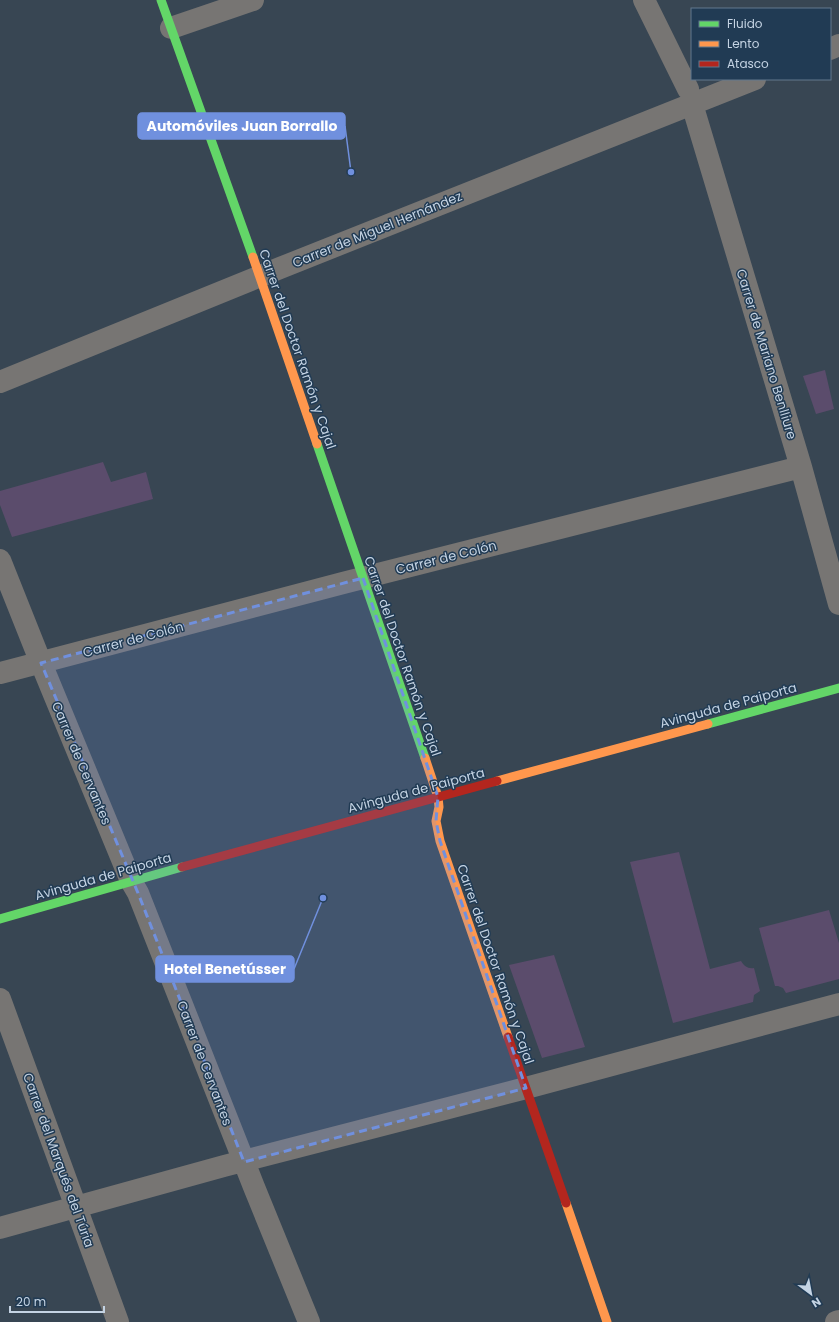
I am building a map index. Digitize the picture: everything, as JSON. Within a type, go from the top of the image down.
[{"type":"street","name":"Carrer del Doctor Ramón y Cajal","points":[[162,0],[260,276],[438,797],[439,807],[436,821],[440,841],[607,1322]]},
{"type":"street","points":[[171,28],[253,0]]},
{"type":"street","name":"Carrer de Mariano Benlliure","points":[[644,0],[690,96],[801,467],[839,604]]},
{"type":"street","name":"Carrer de Miguel Hernández","points":[[0,382],[260,276],[690,96],[751,80]]},
{"type":"street","name":"Carrer de Colón","points":[[0,673],[363,578],[801,467]]},
{"type":"street","name":"Carrer de Cervantes","points":[[0,560],[41,663],[132,881],[138,892],[244,1162],[309,1322]]},
{"type":"street","name":"Avinguda de Paiporta","points":[[0,919],[132,881],[839,688]]},
{"type":"street","name":"Carrer del Marqués del Túria","points":[[0,999],[118,1322]]},
{"type":"street","points":[[0,1228],[839,1004]]},
{"type":"highlighted area","points":[[363,578],[438,797],[436,821],[440,841],[526,1088],[244,1162],[138,893],[41,663]]},
{"type":"shaded area","points":[[825,370],[834,409],[816,414],[803,376]]},
{"type":"shaded area","points":[[103,462],[111,482],[146,472],[153,499],[12,537],[0,505],[0,491]]},
{"type":"shaded area","points":[[679,852],[710,969],[741,961],[746,967],[754,968],[760,991],[754,995],[753,1002],[673,1023],[630,862]]},
{"type":"shaded area","points":[[829,910],[839,943],[839,979],[786,993],[783,988],[775,986],[759,928]]},
{"type":"shaded area","points":[[554,955],[585,1047],[542,1058],[509,965]]},
{"type":"traffic: fast","points":[[161,0],[253,257]]},
{"type":"traffic: fast","points":[[317,444],[425,758]]},
{"type":"traffic: fast","points":[[708,724],[839,688]]},
{"type":"traffic: fast","points":[[0,919],[182,867]]},
{"type":"traffic: slow","points":[[253,257],[317,444]]},
{"type":"traffic: slow","points":[[497,781],[708,724]]},
{"type":"traffic: slow","points":[[425,758],[438,797],[439,807],[436,821],[440,841],[508,1037]]},
{"type":"traffic: slow","points":[[566,1203],[607,1322]]},
{"type":"traffic: jam","points":[[182,867],[497,781]]},
{"type":"traffic: jam","points":[[508,1037],[566,1203]]},
{"type":"place","name":"Automóviles Juan Borrallo","points":[[351,172]]},
{"type":"place","name":"Hotel Benetússer","points":[[323,898]]}]
